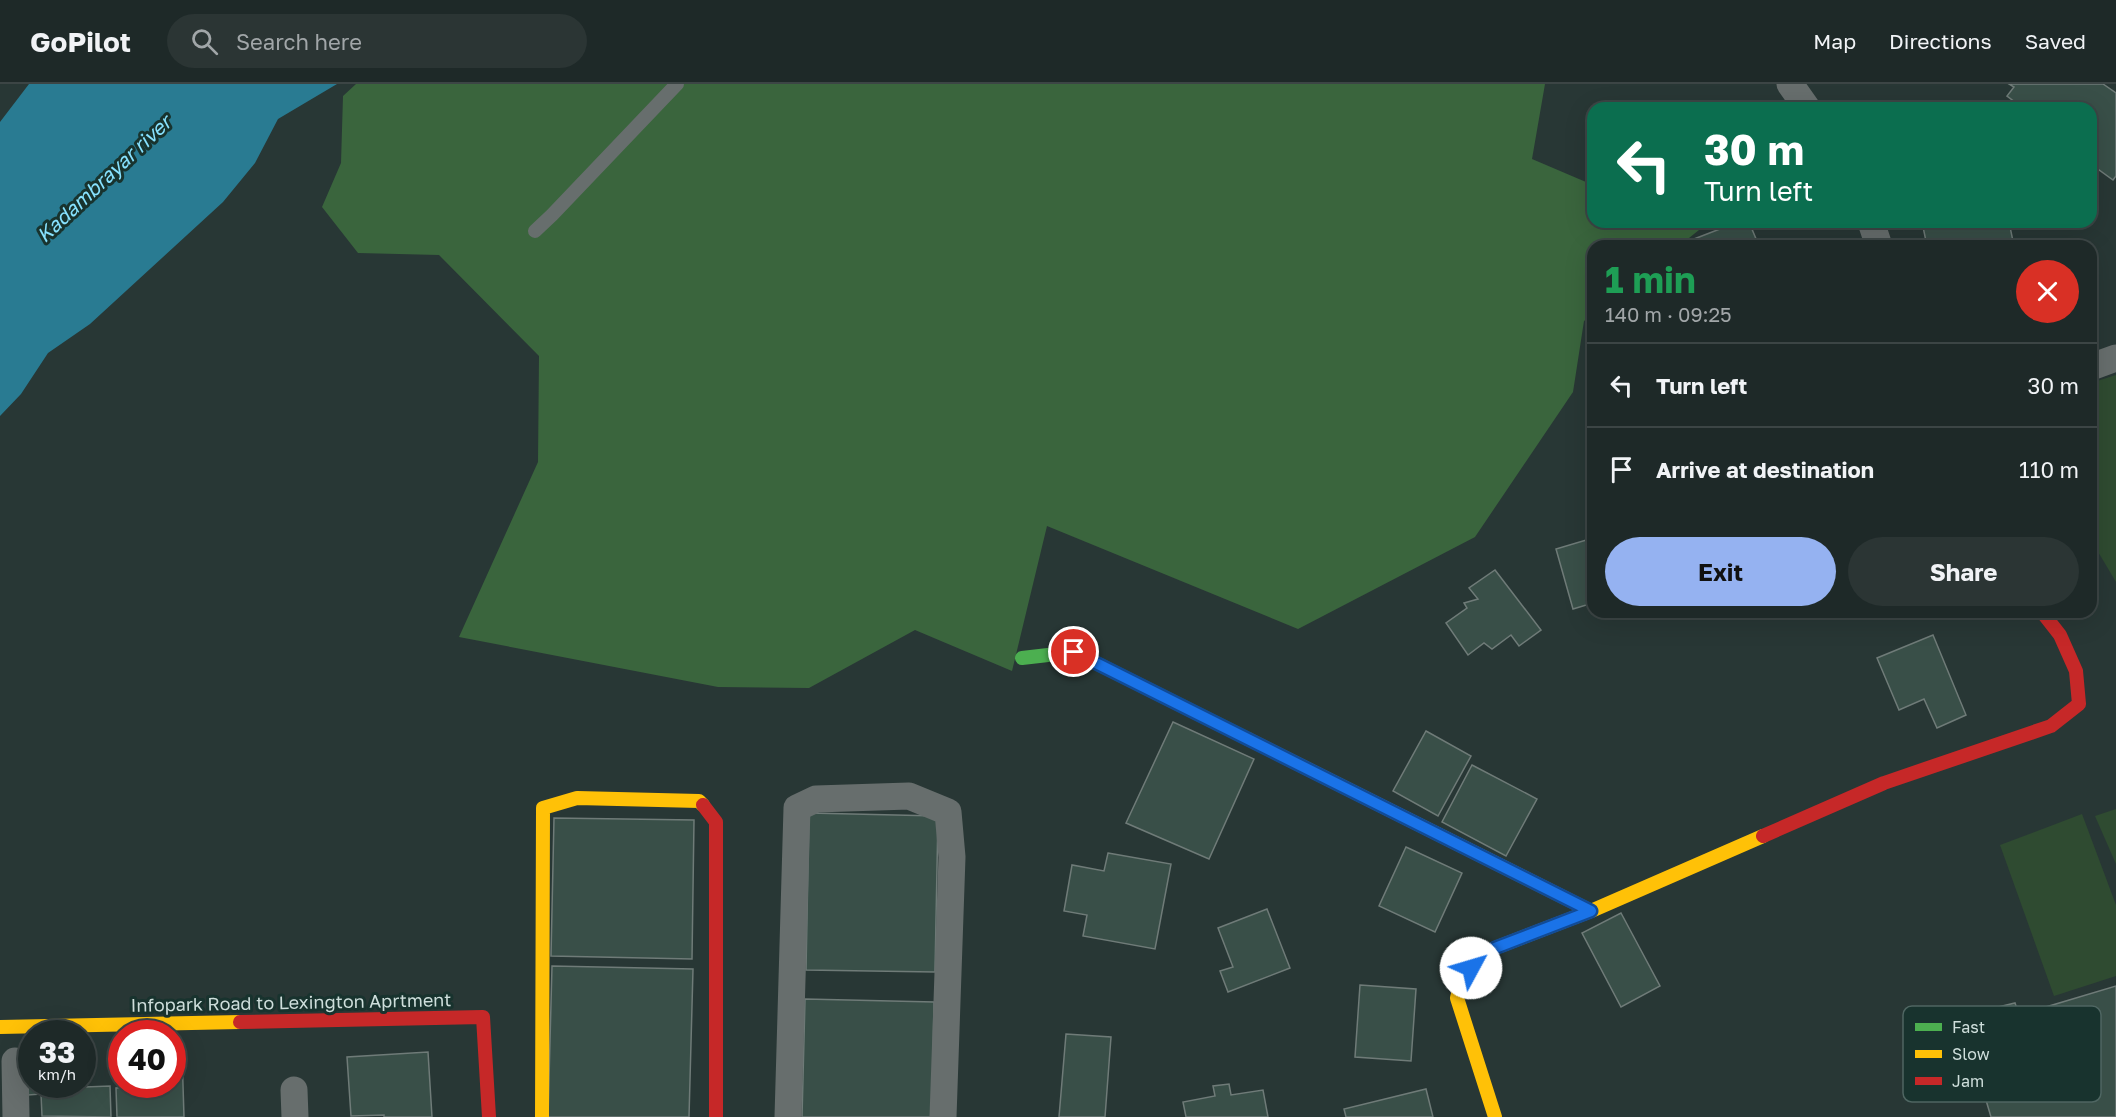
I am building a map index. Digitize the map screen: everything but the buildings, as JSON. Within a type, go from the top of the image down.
[{"type":"street","points":[[1791,84],[1803,102]]},
{"type":"street","points":[[2097,364],[2116,358]]},
{"type":"street","points":[[1495,1117],[1460,1011],[1458,998],[1461,982],[1471,968],[1495,948],[1591,911],[1884,783],[2051,726],[2079,704],[2076,670],[2060,636],[2046,618]]},
{"type":"street","points":[[1022,658],[1074,652],[1591,911]]},
{"type":"street","points":[[788,1117],[797,808],[816,799],[909,796],[948,812],[952,856],[943,1117]]},
{"type":"street","points":[[543,1117],[543,808],[577,798],[699,801],[716,822],[716,1117]]},
{"type":"street","name":"Infopark Road to Lexington Aprtment","points":[[0,1027],[483,1017],[489,1117]]},
{"type":"street","points":[[15,1061],[16,1117]]},
{"type":"street","points":[[294,1090],[295,1117]]},
{"type":"lane","points":[[535,231],[677,84]]},
{"type":"green space","points":[[356,84],[1545,84],[1532,159],[1587,182],[1587,228],[1694,228],[1699,230],[1686,240],[1587,240],[1587,319],[1584,321],[1573,392],[1475,537],[1298,629],[1047,526],[1012,671],[915,630],[809,688],[718,687],[459,637],[538,462],[539,356],[439,255],[358,253],[322,207],[341,163],[343,96]]},
{"type":"green space","points":[[2116,375],[2116,582],[2097,550],[2097,381]]},
{"type":"green space","points":[[2116,809],[2116,864],[2095,816]]},
{"type":"green space","points":[[2082,814],[2116,905],[2116,976],[2054,996],[2000,845]]},
{"type":"water","name":"Kadambrayar river","points":[[29,84],[337,84],[278,119],[255,163],[223,202],[90,324],[48,353],[21,394],[0,416],[0,122]]},
{"type":"traffic: fast","points":[[1022,658],[1074,652],[1248,739]]},
{"type":"traffic: slow","points":[[1248,739],[1591,911]]},
{"type":"traffic: slow","points":[[542,1117],[543,808],[577,798],[699,801],[703,805]]},
{"type":"traffic: slow","points":[[1495,1117],[1457,998],[1461,982],[1471,967],[1495,948],[1591,911],[1763,836]]},
{"type":"traffic: slow","points":[[0,1027],[240,1022]]},
{"type":"traffic: jam","points":[[1763,836],[1884,783],[2051,726],[2079,704],[2076,671],[2060,635],[2047,618]]},
{"type":"traffic: jam","points":[[703,805],[716,822],[716,1117]]},
{"type":"traffic: jam","points":[[240,1022],[483,1017],[489,1117]]},
{"type":"route","points":[[1074,652],[1591,911],[1495,948],[1471,968]]}]
